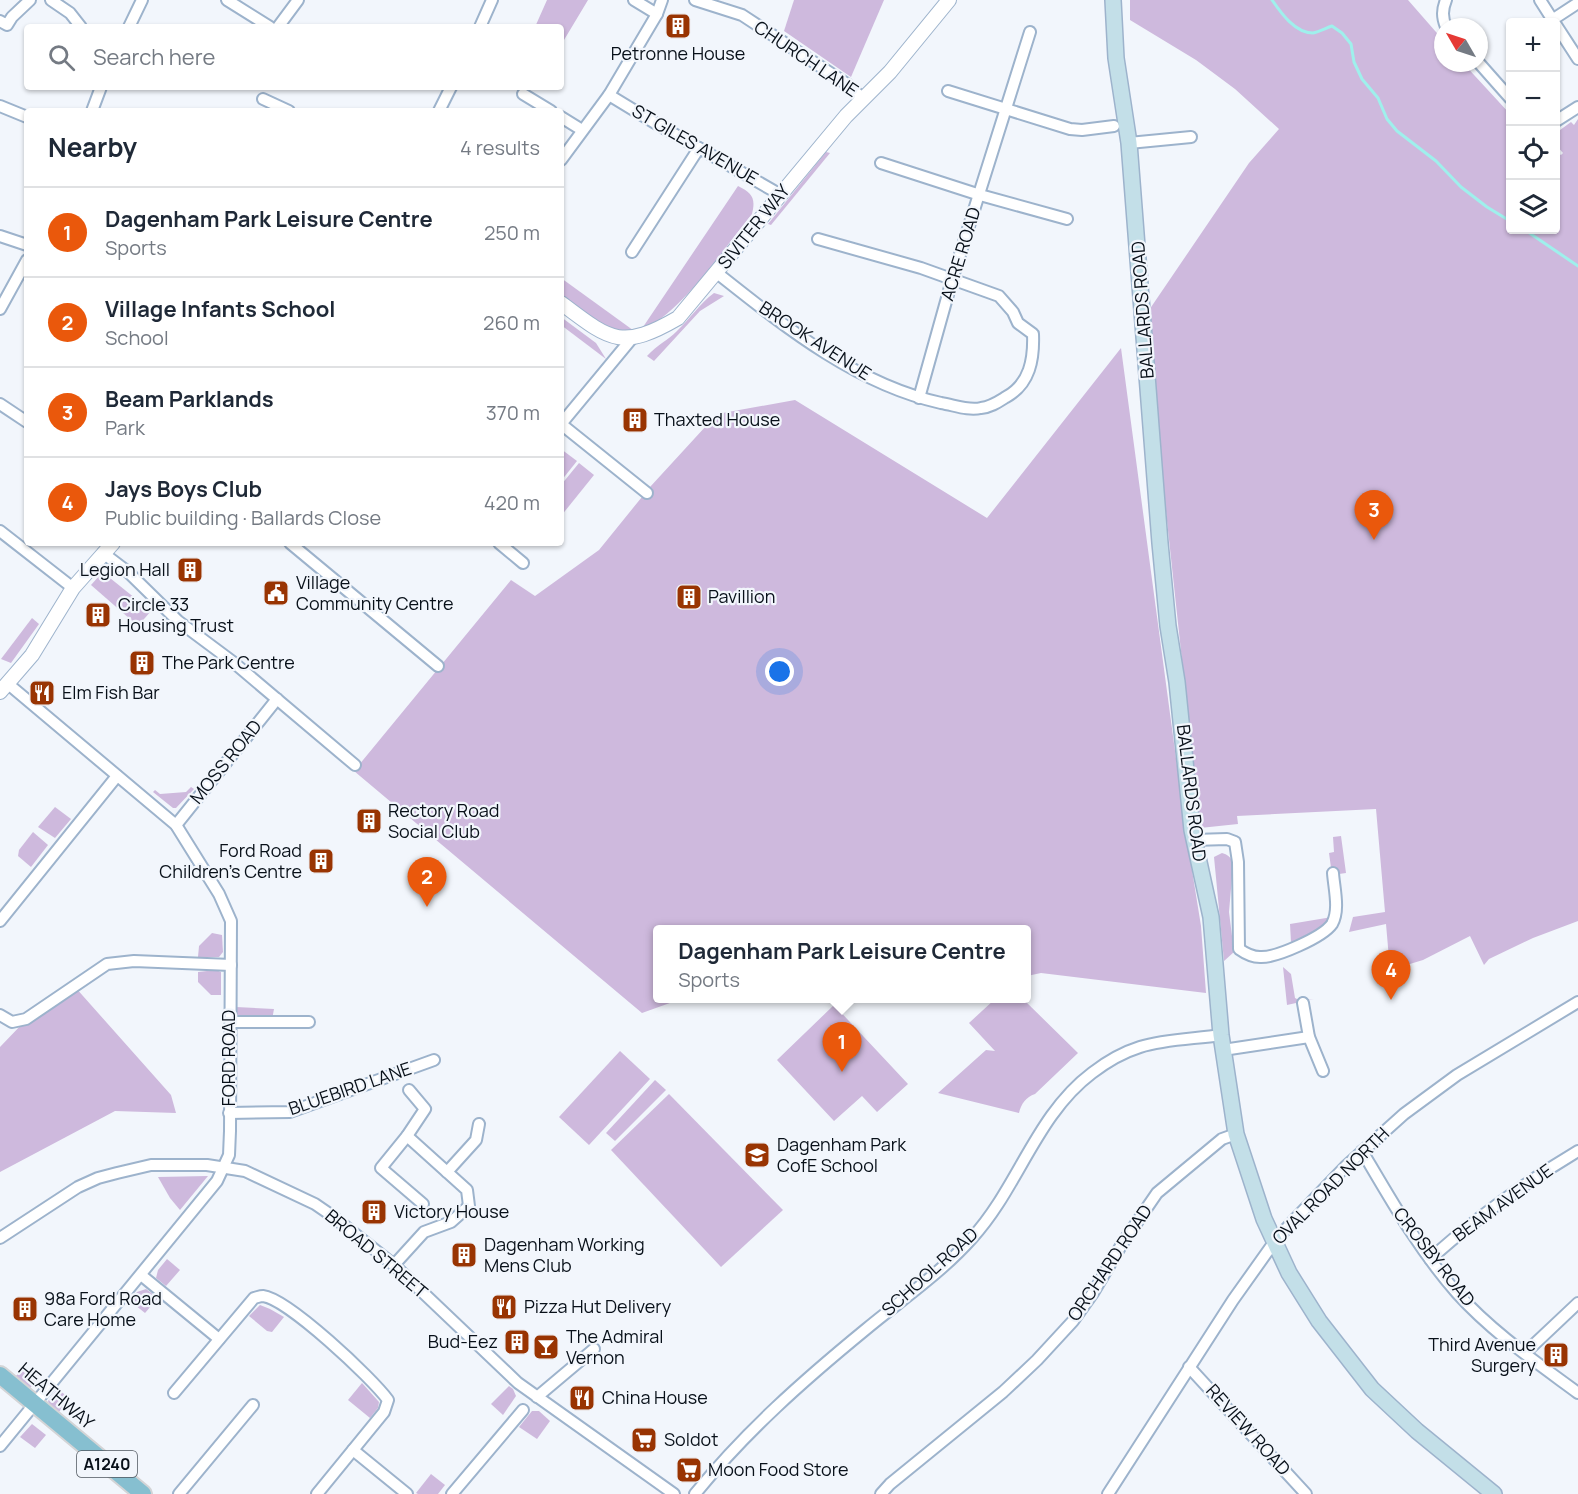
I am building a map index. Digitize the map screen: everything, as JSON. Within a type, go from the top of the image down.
[{"type":"main road","name":"BALLARDS ROAD","points":[[1113,0],[1116,58],[1129,143],[1160,543],[1194,840],[1211,917],[1222,1042],[1236,1134],[1259,1206],[1290,1273],[1319,1321],[1372,1389],[1417,1431],[1494,1494]]},
{"type":"main road","name":"HEATHWAY","points":[[0,1375],[143,1494]]},
{"type":"street","points":[[0,21],[7,25],[30,0]]},
{"type":"street","points":[[51,0],[70,13],[79,24]]},
{"type":"street","points":[[130,24],[142,0]]},
{"type":"street","points":[[227,0],[265,24]]},
{"type":"street","points":[[280,24],[298,0]]},
{"type":"street","points":[[481,24],[492,0]]},
{"type":"street","points":[[634,0],[657,14]]},
{"type":"street","points":[[564,156],[609,95],[657,14],[662,0]]},
{"type":"street","name":"CHURCH LANE","points":[[695,0],[742,15],[846,84],[862,98],[890,72],[949,0]]},
{"type":"street","points":[[1443,18],[1446,0]]},
{"type":"street","points":[[1540,0],[1551,18]]},
{"type":"street","points":[[1559,18],[1578,3]]},
{"type":"street","points":[[1560,31],[1578,58]]},
{"type":"street","name":"ACRE ROAD","points":[[919,398],[952,280],[1030,32]]},
{"type":"street","points":[[1487,72],[1506,93]]},
{"type":"street","points":[[93,108],[101,90]]},
{"type":"street","points":[[440,108],[450,90]]},
{"type":"street","points":[[948,92],[1070,129],[1082,130],[1114,126]]},
{"type":"street","points":[[523,94],[546,108]]},
{"type":"street","name":"ST GILES AVENUE","points":[[609,95],[781,195]]},
{"type":"street","name":"SIVITER WAY","points":[[564,305],[597,330],[616,338],[633,337],[657,330],[678,318],[862,98]]},
{"type":"street","points":[[263,99],[282,108]]},
{"type":"street","points":[[0,106],[24,116]]},
{"type":"street","points":[[1560,119],[1578,106]]},
{"type":"street","points":[[564,119],[582,130]]},
{"type":"street","points":[[1129,143],[1191,137]]},
{"type":"street","points":[[632,252],[699,148]]},
{"type":"street","points":[[881,163],[980,195],[1067,219]]},
{"type":"street","points":[[0,236],[24,244]]},
{"type":"street","name":"BROOK AVENUE","points":[[717,273],[770,315],[838,361],[898,392],[971,409],[992,406],[1015,392],[1029,372],[1034,352],[1033,334],[1018,323],[1013,312],[999,296],[921,268],[818,239]]},
{"type":"street","points":[[0,309],[24,265]]},
{"type":"street","points":[[564,420],[633,337]]},
{"type":"street","points":[[0,404],[24,420]]},
{"type":"street","points":[[564,426],[647,493]]},
{"type":"street","points":[[0,531],[74,588]]},
{"type":"street","points":[[294,546],[438,666]]},
{"type":"street","points":[[503,546],[523,563]]},
{"type":"street","points":[[4,687],[47,634],[74,588],[108,548],[128,572],[178,621],[233,662],[355,765]]},
{"type":"street","name":"FORD ROAD","points":[[0,1446],[212,1187],[224,1167],[229,1155],[231,1022],[229,999],[231,921],[219,894],[176,825],[4,687]]},
{"type":"street","name":"MOSS ROAD","points":[[176,825],[277,699]]},
{"type":"street","points":[[0,921],[117,776]]},
{"type":"street","points":[[1194,840],[1227,839],[1235,842],[1238,862],[1239,949],[1249,956],[1263,957],[1290,949],[1322,933],[1332,923],[1336,908],[1333,873]]},
{"type":"street","points":[[0,1015],[12,1022],[26,1019],[107,964],[135,961],[231,965]]},
{"type":"street","name":"OVAL ROAD NORTH","points":[[1108,1494],[1233,1300],[1275,1241],[1296,1218],[1362,1151],[1404,1114],[1457,1075],[1578,1002]]},
{"type":"street","points":[[1303,1003],[1309,1037],[1323,1071]]},
{"type":"street","points":[[231,1022],[309,1022]]},
{"type":"street","name":"SCHOOL ROAD","points":[[695,1494],[723,1460],[785,1398],[972,1239],[1005,1195],[1043,1128],[1077,1085],[1094,1071],[1140,1047],[1309,1037]]},
{"type":"street","name":"BLUEBIRD LANE","points":[[229,1113],[290,1112],[434,1060]]},
{"type":"street","points":[[409,1090],[425,1109],[381,1168],[423,1204]]},
{"type":"street","points":[[447,1172],[476,1140],[479,1124]]},
{"type":"street","name":"ORCHARD ROAD","points":[[881,1494],[890,1484],[1003,1392],[1037,1360],[1073,1321],[1093,1293],[1127,1234],[1157,1193],[1222,1139],[1236,1134]]},
{"type":"street","points":[[394,1265],[424,1232],[451,1222],[469,1206],[467,1190],[407,1136]]},
{"type":"street","name":"CROSBY ROAD","points":[[1362,1151],[1400,1215],[1430,1259],[1458,1293],[1489,1325],[1578,1393]]},
{"type":"street","name":"BEAM AVENUE","points":[[1430,1259],[1494,1207],[1552,1166],[1578,1151]]},
{"type":"street","name":"BROAD STREET","points":[[0,1238],[69,1193],[98,1178],[151,1165],[207,1165],[245,1171],[315,1204],[394,1265],[518,1383],[674,1494]]},
{"type":"street","points":[[141,1275],[219,1339]]},
{"type":"street","points":[[174,1393],[249,1302],[262,1296],[290,1311],[340,1350],[362,1370],[388,1400],[384,1412],[317,1494]]},
{"type":"street","points":[[1525,1353],[1578,1303]]},
{"type":"street","points":[[537,1396],[594,1349]]},
{"type":"street","name":"REVIEW ROAD","points":[[1189,1367],[1306,1494]]},
{"type":"street","points":[[179,1494],[253,1405]]},
{"type":"street","points":[[452,1494],[523,1410]]},
{"type":"street","points":[[353,1450],[407,1494]]},
{"type":"shaded area","points":[[547,0],[588,0],[564,40],[564,24],[536,24]]},
{"type":"shaded area","points":[[794,0],[884,0],[851,77],[784,31]]},
{"type":"shaded area","points":[[1130,0],[1408,0],[1434,30],[1434,72],[1471,72],[1506,110],[1506,234],[1560,234],[1560,154],[1563,153],[1560,150],[1560,130],[1571,122],[1574,125],[1578,119],[1578,921],[1533,938],[1489,959],[1484,965],[1470,936],[1423,960],[1390,970],[1386,924],[1349,932],[1353,917],[1385,912],[1376,809],[1237,816],[1238,824],[1200,828],[1145,316],[1249,163],[1279,129],[1235,89],[1196,60],[1130,20]]},
{"type":"shaded area","points":[[826,152],[830,153],[771,225],[768,224]]},
{"type":"shaded area","points":[[738,186],[752,197],[752,214],[686,295],[656,322],[641,330]]},
{"type":"shaded area","points":[[564,280],[637,333],[610,332],[564,298]]},
{"type":"shaded area","points":[[714,293],[724,296],[700,311],[654,361],[647,356],[677,331]]},
{"type":"shaded area","points":[[564,319],[596,343],[606,359],[564,327]]},
{"type":"shaded area","points":[[1121,348],[1186,833],[1201,926],[1206,993],[1041,973],[1031,975],[1031,925],[653,925],[653,1003],[670,1003],[642,1013],[354,771],[511,580],[535,596],[599,550],[650,487],[717,414],[795,400],[987,518]]},
{"type":"shaded area","points":[[564,451],[577,461],[564,477]]},
{"type":"shaded area","points":[[579,463],[594,475],[564,512],[564,481]]},
{"type":"shaded area","points":[[105,574],[151,611],[138,626],[91,585],[100,575]]},
{"type":"shaded area","points":[[32,618],[39,624],[11,663],[1,659]]},
{"type":"shaded area","points":[[191,787],[194,789],[176,808],[153,792],[155,790],[160,794],[186,792]]},
{"type":"shaded area","points":[[55,807],[71,819],[55,838],[38,827]]},
{"type":"shaded area","points":[[33,832],[48,845],[31,867],[18,856],[19,850]]},
{"type":"shaded area","points":[[1341,836],[1346,873],[1332,875],[1329,853],[1334,852],[1333,837]]},
{"type":"shaded area","points":[[1222,853],[1230,858],[1235,873],[1232,877],[1229,912],[1234,952],[1224,961],[1214,857]]},
{"type":"shaded area","points":[[1332,917],[1331,922],[1314,933],[1291,942],[1290,924]]},
{"type":"shaded area","points":[[212,933],[222,935],[223,952],[219,957],[198,957],[199,946]]},
{"type":"shaded area","points":[[1283,967],[1291,974],[1295,998],[1301,1001],[1314,999],[1287,1005]]},
{"type":"shaded area","points":[[216,970],[221,972],[221,995],[211,995],[198,982],[198,972]]},
{"type":"shaded area","points":[[75,987],[171,1095],[176,1113],[115,1111],[0,1172],[0,1047],[24,1022]]},
{"type":"shaded area","points":[[991,1003],[1027,1003],[1078,1053],[1027,1099],[1019,1113],[938,1093],[986,1050],[995,1051],[969,1023]]},
{"type":"shaded area","points":[[834,1005],[908,1084],[877,1112],[862,1096],[834,1121],[777,1060]]},
{"type":"shaded area","points":[[236,1007],[274,1009],[272,1020],[235,1017]]},
{"type":"shaded area","points":[[620,1051],[650,1079],[589,1145],[559,1117]]},
{"type":"shaded area","points":[[655,1080],[666,1090],[615,1141],[606,1133]]},
{"type":"shaded area","points":[[669,1094],[783,1210],[721,1267],[611,1150]]},
{"type":"shaded area","points":[[208,1176],[180,1210],[158,1177]]},
{"type":"shaded area","points":[[167,1259],[180,1270],[166,1286],[156,1278],[158,1270]]},
{"type":"shaded area","points":[[146,1289],[158,1298],[145,1313],[130,1301],[137,1292]]},
{"type":"shaded area","points":[[260,1305],[284,1317],[272,1332],[267,1331],[249,1316]]},
{"type":"shaded area","points":[[24,1367],[39,1378],[30,1388],[15,1377]]},
{"type":"shaded area","points":[[362,1383],[379,1402],[378,1408],[370,1418],[348,1400]]},
{"type":"shaded area","points":[[509,1386],[516,1396],[503,1415],[491,1404]]},
{"type":"shaded area","points":[[57,1389],[70,1398],[59,1412],[50,1406],[48,1401]]},
{"type":"shaded area","points":[[532,1411],[539,1411],[550,1421],[537,1439],[519,1427]]},
{"type":"shaded area","points":[[32,1424],[46,1435],[35,1448],[20,1437]]},
{"type":"shaded area","points":[[431,1474],[445,1485],[438,1494],[416,1493]]},
{"type":"waterway","points":[[1272,0],[1289,21],[1300,30],[1313,33],[1332,26],[1342,33],[1351,44],[1354,62],[1362,79],[1378,98],[1387,119],[1397,131],[1436,161],[1461,187],[1506,219]]},
{"type":"waterway","points":[[1531,234],[1578,266]]},
{"type":"place","name":"Petronne House","points":[[678,26]]},
{"type":"place","name":"Thaxted House","points":[[635,420]]},
{"type":"place","name":"Beam Parklands","points":[[1374,540]]},
{"type":"place","name":"Legion Hall","points":[[190,570]]},
{"type":"place","name":"Village Community Centre","points":[[276,593]]},
{"type":"place","name":"Pavillion","points":[[689,597]]},
{"type":"place","name":"Circle 33 Housing Trust","points":[[98,615]]},
{"type":"place","name":"The Park Centre","points":[[142,663]]},
{"type":"place","name":"Elm Fish Bar","points":[[42,693]]},
{"type":"place","name":"Rectory Road Social Club","points":[[369,821]]},
{"type":"place","name":"Ford Road Children's Centre","points":[[321,861]]},
{"type":"place","name":"Village Infants School","points":[[427,907]]},
{"type":"place","name":"Jays Boys Club","points":[[1391,1000]]},
{"type":"place","name":"Dagenham Park Leisure Centre","points":[[842,1072]]},
{"type":"place","name":"Dagenham Park CofE School","points":[[757,1155]]},
{"type":"place","name":"Victory House","points":[[374,1212]]},
{"type":"place","name":"Dagenham Working Mens Club","points":[[464,1255]]},
{"type":"place","name":"Pizza Hut Delivery","points":[[504,1307]]},
{"type":"place","name":"98a Ford Road Care Home","points":[[25,1309]]},
{"type":"place","name":"Bud-Eez","points":[[517,1342]]},
{"type":"place","name":"The Admiral Vernon","points":[[546,1347]]},
{"type":"place","name":"Third Avenue Surgery","points":[[1556,1355]]},
{"type":"place","name":"China House","points":[[582,1398]]},
{"type":"place","name":"Soldot","points":[[644,1440]]},
{"type":"place","name":"Moon Food Store","points":[[689,1470]]}]
